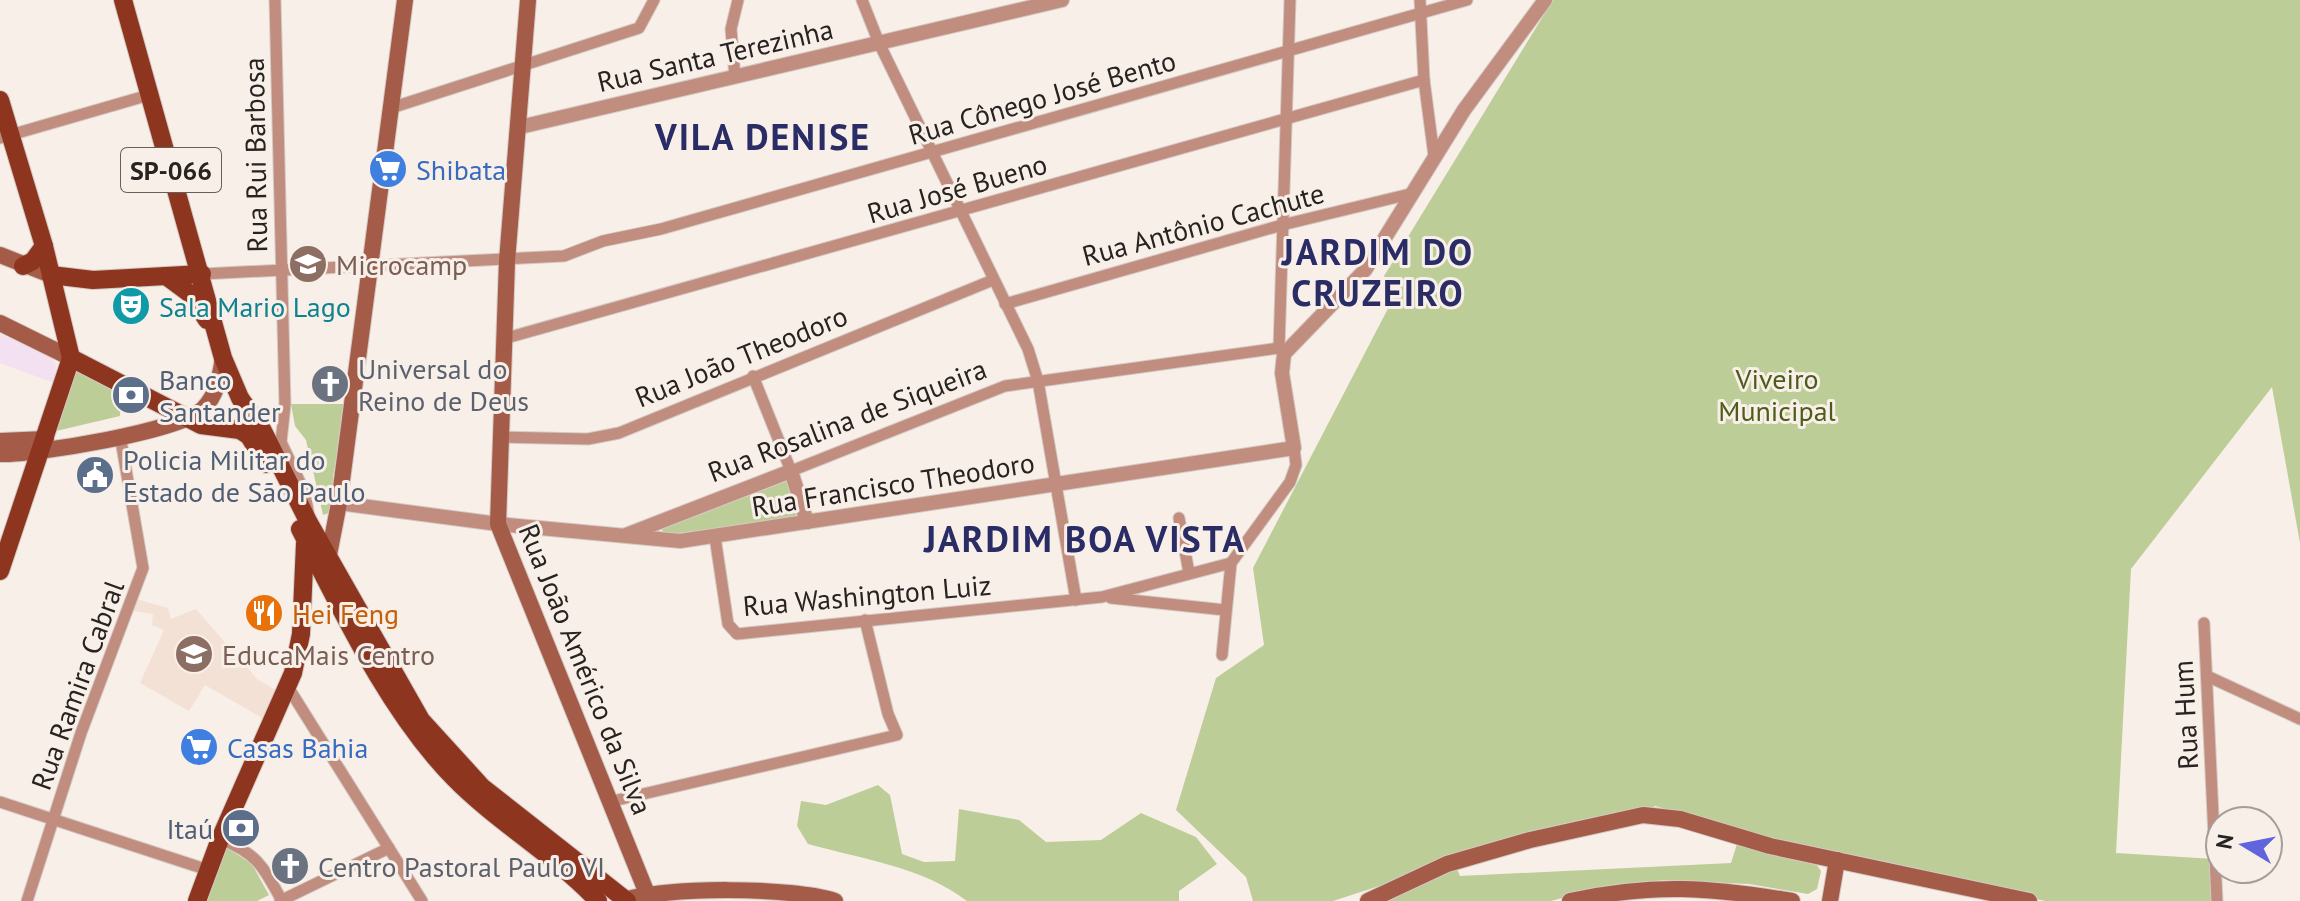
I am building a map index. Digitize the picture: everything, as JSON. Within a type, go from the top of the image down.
[{"type":"main road","name":"SP-066","points":[[123,0],[202,274],[220,349],[240,398],[263,431],[307,532],[301,634],[288,687],[220,839],[197,901]]},
{"type":"main road","points":[[323,575],[339,503],[405,0]]},
{"type":"main road","name":"Rua João Américo da Silva","points":[[528,0],[507,261],[498,524],[650,898]]},
{"type":"main road","points":[[0,100],[5,137],[44,246],[71,358],[0,571]]},
{"type":"main road","points":[[23,266],[33,261],[44,246]]},
{"type":"main road","points":[[0,255],[51,275],[93,280],[202,274]]},
{"type":"main road","points":[[0,441],[77,445],[190,419],[213,396],[220,349],[189,293],[166,276]]},
{"type":"main road","points":[[58,303],[93,280]]},
{"type":"main road","points":[[0,323],[201,425],[231,427],[249,436],[307,532],[323,575],[390,695],[435,757],[474,797],[589,897]]},
{"type":"main road","points":[[0,454],[45,441]]},
{"type":"main road","points":[[307,532],[329,556],[412,704],[445,748],[514,815],[625,900],[776,890],[835,901]]},
{"type":"main road","points":[[301,634],[318,598],[334,595]]},
{"type":"main road","points":[[1368,901],[1447,864],[1530,840],[1643,815],[1680,819],[1740,839],[2029,901]]},
{"type":"main road","points":[[1837,900],[1843,862]]},
{"type":"main road","points":[[1570,901],[1620,890],[1697,887],[1792,901]]},
{"type":"street","name":"Rua Rui Barbosa","points":[[275,0],[285,405],[281,442],[305,493],[307,532]]},
{"type":"street","points":[[391,108],[524,68],[639,28],[654,0]]},
{"type":"street","points":[[735,77],[731,29],[738,0]]},
{"type":"street","points":[[862,0],[879,43],[1028,349],[1038,381],[1076,600]]},
{"type":"street","name":"Rua Santa Terezinha","points":[[520,127],[1062,0]]},
{"type":"street","points":[[1222,655],[1231,563],[1290,482],[1296,465],[1282,373],[1282,225],[1290,0]]},
{"type":"street","name":"Rua Cônego José Bento","points":[[202,274],[564,256],[603,241],[661,229],[1289,51],[1420,6],[1467,0]]},
{"type":"street","points":[[1282,351],[1365,270],[1434,156],[1545,0]]},
{"type":"street","points":[[1420,6],[1424,80],[1434,156]]},
{"type":"street","name":"Rua José Bueno","points":[[503,339],[961,213],[1424,80]]},
{"type":"street","points":[[5,137],[149,95]]},
{"type":"street","name":"Rua Antônio Cachute","points":[[1005,304],[1282,225],[1414,193]]},
{"type":"street","name":"Rua João Theodoro","points":[[499,437],[604,437],[993,280]]},
{"type":"street","name":"Rua Rosalina de Siqueira","points":[[622,537],[986,392],[1038,381],[1282,351]]},
{"type":"street","points":[[753,376],[791,471],[807,522]]},
{"type":"street","points":[[263,431],[280,417],[285,405]]},
{"type":"street","name":"Rua Ramira Cabral","points":[[27,901],[81,733],[143,568],[120,435]]},
{"type":"street","name":"Rua Francisco Theodoro","points":[[339,503],[498,524],[680,541],[1294,448]]},
{"type":"street","points":[[1179,518],[1189,573]]},
{"type":"street","name":"Rua Washington Luiz","points":[[715,537],[728,624],[733,632],[743,634],[1102,597],[1231,563]]},
{"type":"street","name":"Rua Washington Luiz","points":[[1102,597],[1225,610]]},
{"type":"street","points":[[613,801],[897,735],[888,714],[865,620]]},
{"type":"street","name":"Rua Hum","points":[[2204,623],[2217,901]]},
{"type":"street","points":[[2207,676],[2300,719]]},
{"type":"street","points":[[288,687],[422,901]]},
{"type":"street","points":[[0,802],[208,870]]},
{"type":"street","points":[[220,839],[248,850],[259,860],[281,901],[389,848]]},
{"type":"shaded area","points":[[0,334],[51,357],[56,365],[54,383],[0,363]]},
{"type":"shaded area","name":"EducaMais Centro","points":[[136,599],[168,608],[171,619],[196,609],[257,679],[278,691],[262,718],[205,685],[189,711],[140,683],[164,630],[152,625],[153,614],[133,611]]},
{"type":"green space","name":"Viveiro Municipal","points":[[1553,0],[2300,0],[2300,543],[2272,387],[2131,569],[2116,853],[2204,858],[2204,885],[2216,885],[2217,901],[2046,901],[1951,883],[1763,837],[1655,806],[1634,817],[1462,859],[1333,901],[1253,901],[1246,877],[1176,810],[1216,678],[1264,645],[1253,568],[1394,297],[1384,276]]},
{"type":"green space","points":[[72,369],[121,384],[120,416],[56,431]]},
{"type":"green space","points":[[291,404],[346,404],[333,477],[332,512],[323,515],[306,440],[295,426]]},
{"type":"green space","points":[[787,481],[797,518],[664,535],[662,529]]},
{"type":"green space","points":[[878,785],[890,795],[902,854],[924,862],[955,861],[959,809],[1019,820],[1046,842],[1101,840],[1141,813],[1196,837],[1217,864],[1179,891],[1179,901],[967,901],[950,889],[912,872],[808,844],[797,826],[801,801],[826,805]]},
{"type":"green space","points":[[1737,844],[1814,861],[1821,871],[1817,889],[1808,894],[1749,884],[1663,880],[1592,890],[1551,901],[1379,901],[1456,866],[1460,876],[1731,863]]},
{"type":"green space","points":[[224,846],[252,864],[269,895],[257,901],[205,901]]},
{"type":"place","name":"Shibata","points":[[388,169]]},
{"type":"place","name":"Microcamp","points":[[308,264]]},
{"type":"place","name":"Sala Mario Lago","points":[[131,306]]},
{"type":"place","name":"Universal do Reino de Deus","points":[[330,384]]},
{"type":"place","name":"Banco Santander","points":[[131,395]]},
{"type":"place","name":"Policia Militar do Estado de São Paulo","points":[[95,475]]},
{"type":"place","name":"Hei Feng","points":[[264,613]]},
{"type":"place","name":"EducaMais Centro","points":[[194,654]]},
{"type":"place","name":"Casas Bahia","points":[[199,747]]},
{"type":"place","name":"Itaú","points":[[241,828]]},
{"type":"place","name":"Centro Pastoral Paulo VI","points":[[290,866]]},
{"type":"district","name":"VILA DENISE","points":[[763,136]]},
{"type":"district","name":"JARDIM DO CRUZEIRO","points":[[1378,272]]},
{"type":"district","name":"JARDIM BOA VISTA","points":[[1085,538]]}]
